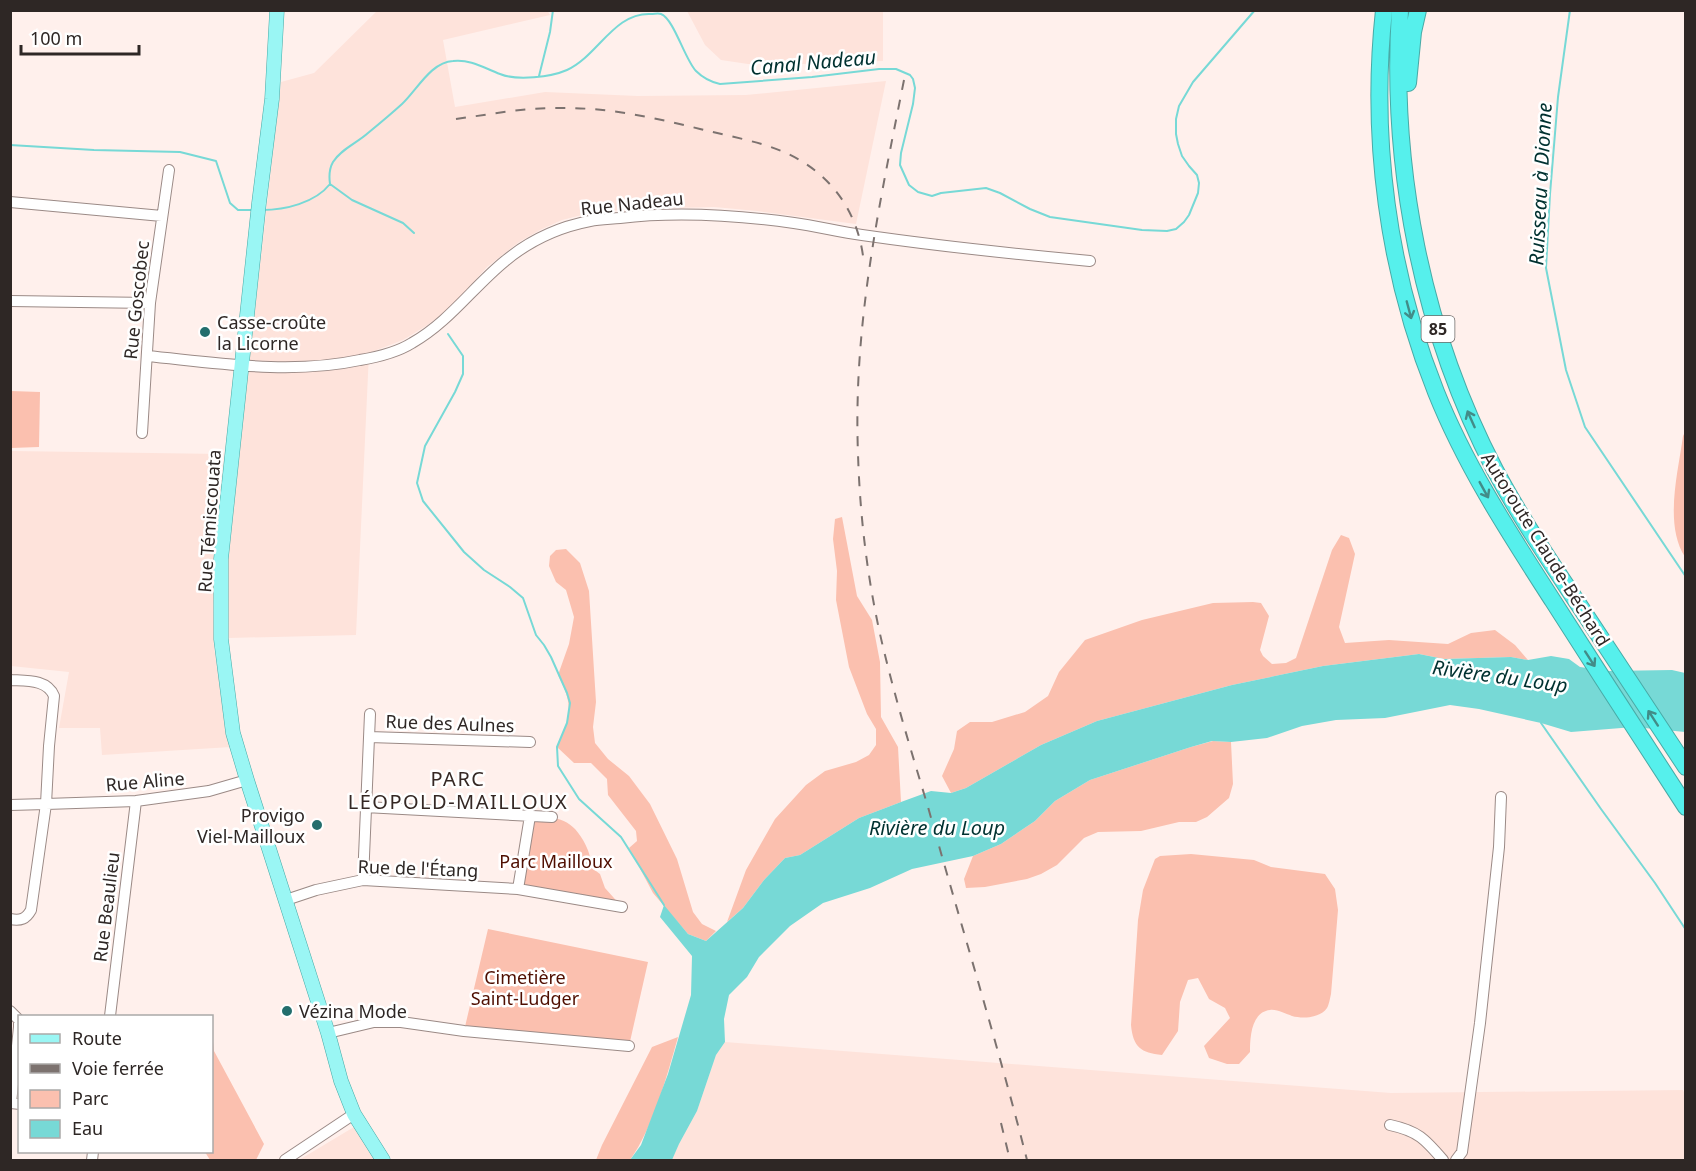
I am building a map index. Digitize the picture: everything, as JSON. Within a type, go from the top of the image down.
[{"type":"highway","points":[[1375,10],[1372,91],[1376,159],[1385,216],[1401,276]]},
{"type":"highway","name":"Autoroute Claude-Béchard","points":[[1384,10],[1380,64],[1381,141],[1387,201],[1401,276],[1425,363],[1471,467],[1503,522],[1686,807]]},
{"type":"highway","name":"Autoroute Claude-Béchard","points":[[1400,10],[1399,111],[1410,215],[1430,304],[1460,393],[1482,443],[1509,495],[1686,767]]},
{"type":"highway","points":[[1418,10],[1413,32],[1408,85],[1407,130],[1411,172],[1426,263],[1460,393]]},
{"type":"main road","name":"Rue Témiscouata","points":[[277,10],[272,99],[221,559],[221,639],[233,733],[247,780],[341,1081],[354,1114],[383,1161]]},
{"type":"main road","name":"Rue Témiscouata","points":[[274,74],[286,10]]},
{"type":"street","name":"Rue Goscobec","points":[[142,433],[150,303],[169,170]]},
{"type":"street","points":[[10,202],[162,216]]},
{"type":"street","name":"Rue Nadeau","points":[[147,356],[274,368],[305,368],[350,363],[388,354],[412,343],[440,323],[504,262],[524,247],[561,229],[590,221],[636,216],[684,213],[718,214],[795,223],[860,235],[1090,261]]},
{"type":"street","points":[[10,301],[150,303]]},
{"type":"street","points":[[10,680],[37,682],[45,685],[54,696],[46,804],[31,910],[24,919],[10,919]]},
{"type":"street","points":[[363,880],[370,714]]},
{"type":"street","name":"Rue des Aulnes","points":[[369,737],[530,742]]},
{"type":"street","name":"Rue Aline","points":[[10,805],[136,801],[209,791],[247,780]]},
{"type":"street","points":[[1456,1161],[1462,1152],[1480,1023],[1499,838],[1501,797]]},
{"type":"street","name":"Rue Beaulieu","points":[[110,1015],[136,801]]},
{"type":"street","points":[[365,807],[552,817]]},
{"type":"street","points":[[518,889],[530,816]]},
{"type":"street","name":"Rue de l'Étang","points":[[286,900],[316,890],[363,880],[518,889],[622,907]]},
{"type":"street","points":[[327,1033],[374,1022],[401,1022],[464,1031],[629,1046]]},
{"type":"street","points":[[18,1035],[10,1103],[18,1104]]},
{"type":"street","points":[[285,1161],[354,1114]]},
{"type":"street","points":[[1390,1125],[1419,1135],[1443,1161]]},
{"type":"shaded area","points":[[378,10],[547,10],[550,15],[443,40],[455,107],[545,92],[638,96],[746,95],[886,81],[856,224],[714,207],[636,209],[594,212],[562,220],[519,242],[487,267],[449,309],[403,340],[369,353],[356,635],[229,638],[228,560],[281,82],[314,73]]},
{"type":"shaded area","points":[[687,11],[883,11],[883,61],[748,64],[721,60],[705,45]]},
{"type":"shaded area","points":[[11,451],[222,454],[213,605],[214,648],[231,747],[102,755],[100,728],[59,728],[69,672],[11,666]]},
{"type":"shaded area","points":[[725,1042],[1391,1093],[1683,1090],[1685,1094],[1685,1160],[672,1160],[697,1111],[716,1055]]},
{"type":"shaded area","points":[[354,1127],[376,1160],[299,1160]]},
{"type":"green space","points":[[11,391],[40,392],[39,447],[11,448]]},
{"type":"green space","points":[[1685,432],[1685,557],[1675,529],[1674,498]]},
{"type":"green space","points":[[842,517],[857,596],[872,620],[880,662],[881,717],[898,747],[901,802],[859,818],[800,855],[785,858],[764,880],[743,908],[727,922],[746,870],[775,819],[806,785],[825,771],[856,762],[869,755],[876,745],[876,729],[867,714],[849,667],[836,600],[837,571],[833,539],[835,519]]},
{"type":"green space","points":[[1341,535],[1349,538],[1355,554],[1339,627],[1345,643],[1389,640],[1448,644],[1471,633],[1495,630],[1515,645],[1528,660],[1511,657],[1444,659],[1419,654],[1323,666],[1232,685],[1097,721],[1041,745],[966,788],[951,793],[942,776],[954,749],[957,731],[970,722],[992,722],[1025,712],[1048,696],[1059,672],[1085,640],[1142,620],[1213,603],[1253,602],[1261,603],[1269,616],[1260,650],[1263,656],[1272,664],[1286,663],[1296,658],[1332,550]]},
{"type":"green space","points":[[566,549],[580,563],[589,591],[596,702],[593,727],[595,743],[608,759],[629,776],[650,804],[677,859],[693,912],[702,924],[716,931],[706,941],[688,934],[653,893],[629,848],[637,841],[636,831],[608,795],[607,779],[591,763],[574,763],[557,747],[569,711],[567,695],[558,675],[569,644],[574,617],[566,590],[556,582],[549,566],[550,556],[556,550]]},
{"type":"green space","points":[[1213,741],[1231,742],[1233,784],[1229,798],[1207,817],[1196,822],[1179,822],[1141,831],[1098,832],[1084,838],[1057,865],[1041,874],[985,887],[966,888],[964,879],[973,856],[1001,844],[1035,821],[1055,801],[1090,780]]},
{"type":"green space","name":"Parc Mailloux","points":[[530,816],[554,818],[573,827],[587,847],[592,868],[600,874],[605,888],[622,907],[518,889]]},
{"type":"green space","points":[[1191,854],[1254,860],[1271,867],[1325,874],[1335,889],[1338,910],[1331,994],[1327,1008],[1316,1016],[1292,1016],[1276,1010],[1259,1015],[1253,1026],[1250,1052],[1239,1064],[1227,1064],[1209,1058],[1204,1046],[1230,1018],[1225,1008],[1209,999],[1198,978],[1188,980],[1180,1002],[1178,1031],[1162,1055],[1149,1053],[1139,1048],[1132,1033],[1138,920],[1143,890],[1155,859],[1160,856]]},
{"type":"green space","name":"Cimetière Saint-Ludger","points":[[488,929],[648,962],[629,1046],[464,1031]]},
{"type":"green space","points":[[678,1037],[664,1085],[646,1133],[630,1160],[596,1160],[652,1047]]},
{"type":"green space","points":[[213,1042],[214,1051],[264,1144],[256,1160],[210,1160],[206,1153],[213,1153]]},
{"type":"water","name":"Rivière du Loup","points":[[1419,654],[1444,659],[1511,657],[1528,660],[1551,656],[1569,659],[1580,667],[1609,671],[1672,670],[1685,673],[1685,732],[1634,727],[1571,732],[1479,709],[1450,705],[1385,718],[1336,720],[1302,726],[1267,738],[1231,742],[1212,741],[1090,780],[1055,801],[1035,821],[1001,844],[973,856],[912,869],[870,888],[823,903],[790,926],[759,957],[747,977],[729,995],[724,1019],[725,1042],[716,1055],[697,1111],[672,1160],[630,1160],[641,1145],[668,1074],[691,995],[692,956],[660,917],[664,905],[688,934],[706,941],[743,908],[764,880],[785,858],[800,855],[859,818],[931,791],[951,793],[966,788],[1041,745],[1097,721],[1232,685],[1323,666]]},
{"type":"waterway","points":[[539,76],[553,10]]},
{"type":"waterway","name":"Canal Nadeau","points":[[330,184],[330,170],[336,157],[398,108],[438,66],[460,61],[507,76],[524,78],[552,75],[578,63],[616,27],[627,20],[638,15],[661,14],[666,17],[675,31],[696,71],[701,76],[720,84],[879,69],[896,69],[910,75],[915,88],[900,165],[909,185],[918,192],[932,196],[986,188],[1050,217],[1142,230],[1167,231],[1176,229],[1189,215],[1198,193],[1199,183],[1197,175],[1182,156],[1178,144],[1176,119],[1179,106],[1193,82],[1255,10]]},
{"type":"waterway","name":"Ruisseau à Dionne","points":[[1570,10],[1558,97],[1546,268],[1566,370],[1585,427],[1686,577]]},
{"type":"waterway","points":[[10,145],[180,152],[216,161],[230,203],[238,210],[253,210]]},
{"type":"waterway","points":[[330,184],[352,200],[403,223],[414,233]]},
{"type":"waterway","points":[[262,210],[280,209],[308,201],[324,191],[330,184]]},
{"type":"waterway","points":[[448,334],[463,356],[463,374],[425,446],[417,483],[423,501],[464,552],[484,570],[523,598],[536,635],[551,657],[570,703],[567,723],[557,747],[558,766],[579,799],[621,837],[664,905]]},
{"type":"waterway","points":[[1541,723],[1686,930]]},
{"type":"railway","points":[[904,80],[877,220],[864,312],[858,406],[858,454],[863,527],[873,599],[888,667],[1027,1160]]},
{"type":"railway","points":[[456,119],[537,109],[599,110],[667,121],[774,148],[816,171],[840,197],[857,229],[864,265]]},
{"type":"railway","points":[[1001,1123],[1010,1160]]},
{"type":"place","name":"Casse-croûte la Licorne","points":[[205,332]]},
{"type":"place","name":"Provigo Viel-Mailloux","points":[[317,825]]},
{"type":"place","name":"Vézina Mode","points":[[287,1011]]},
{"type":"district","name":"PARC LÉOPOLD-MAILLOUX","points":[[458,790]]}]
